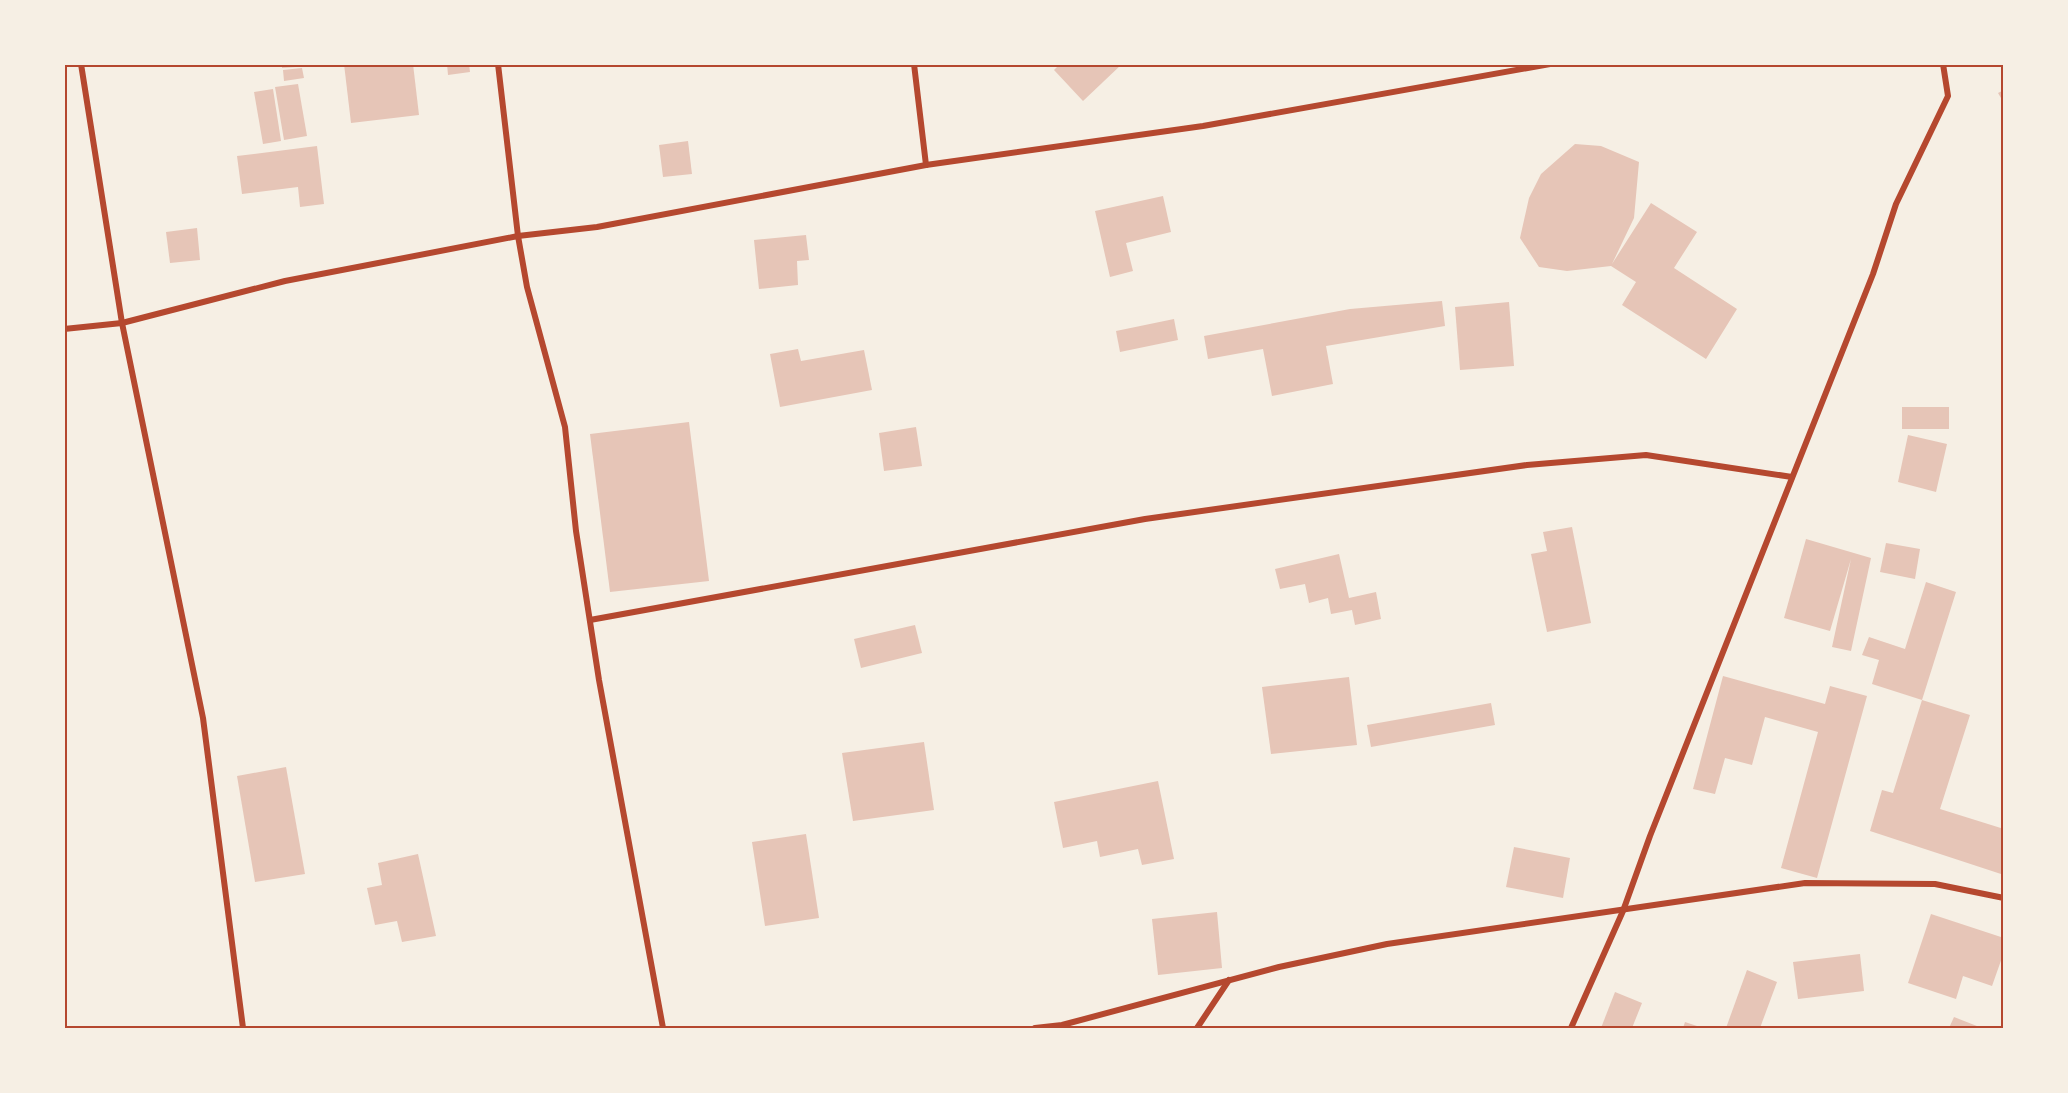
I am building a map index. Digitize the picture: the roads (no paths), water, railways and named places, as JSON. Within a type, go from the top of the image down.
[{"type":"street","points":[[81,64],[122,323],[203,718],[243,1029]]},
{"type":"street","points":[[498,64],[526,286],[565,427],[576,531],[590,620],[663,1029]]},
{"type":"street","points":[[914,64],[926,165]]},
{"type":"street","points":[[64,328],[122,323],[285,281],[518,236],[597,227],[926,165],[1203,126],[1550,64]]},
{"type":"street","points":[[1571,1029],[1623,910],[1873,274],[1896,204],[1948,96],[1943,64]]},
{"type":"street","points":[[590,620],[1145,519],[1527,465],[1646,455],[1792,477]]},
{"type":"street","points":[[1035,1029],[1062,1025],[1229,980],[1387,944],[1805,883],[1935,884],[2004,898]]},
{"type":"street","points":[[1197,1029],[1229,980]]}]
